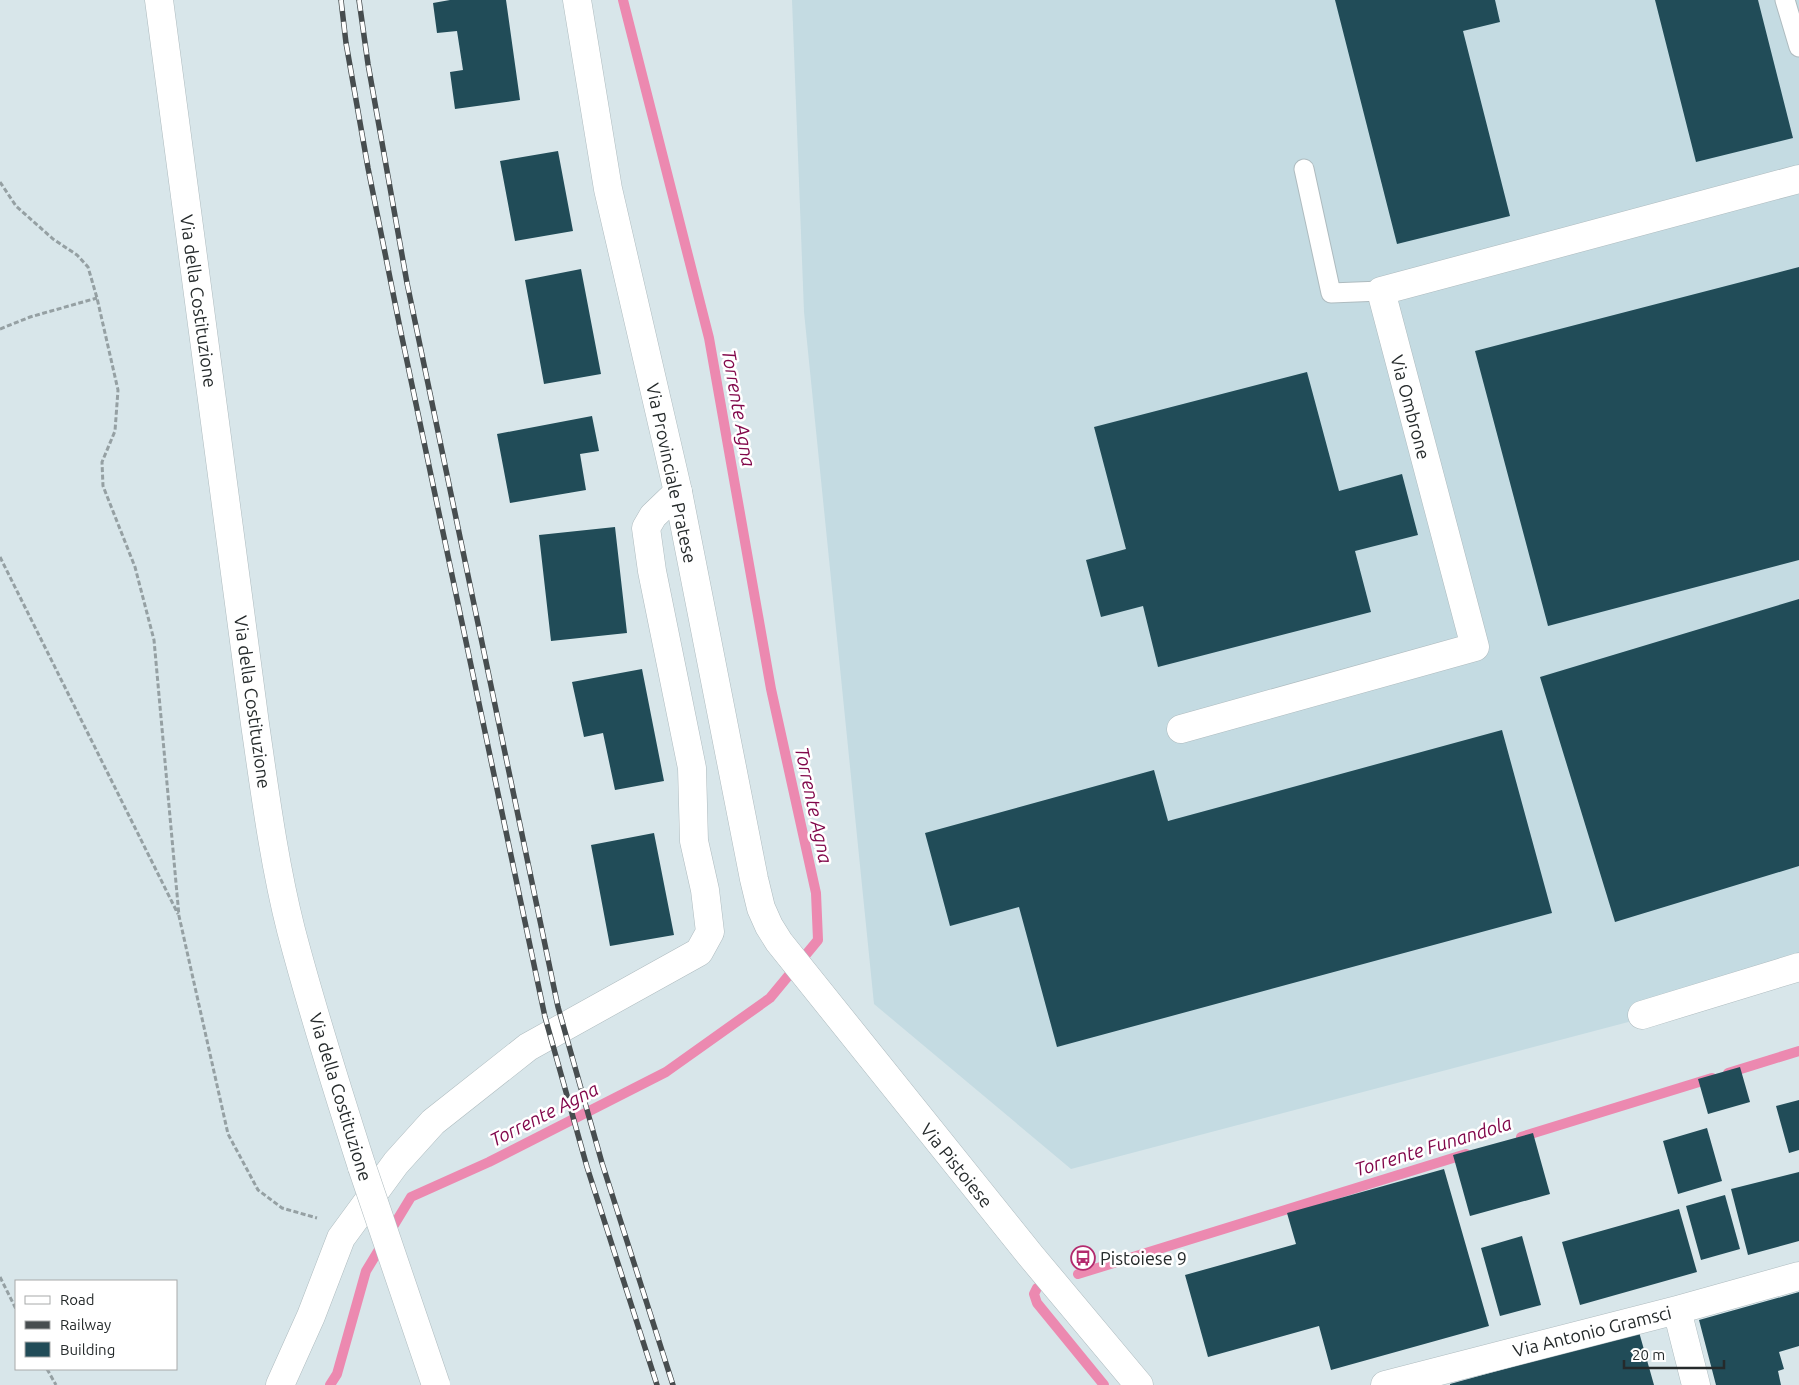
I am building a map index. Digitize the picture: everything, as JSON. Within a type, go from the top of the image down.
[{"type":"street","name":"Via della Costituzione","points":[[159,0],[255,724],[271,829],[291,929],[319,1032],[362,1167],[436,1385]]},
{"type":"street","name":"Via Provinciale Pratese","points":[[577,0],[608,189],[678,492],[754,879],[761,908],[779,942]]},
{"type":"street","points":[[1381,291],[1799,179]]},
{"type":"street","name":"Via Ombrone","points":[[1181,729],[1475,647],[1381,291]]},
{"type":"street","points":[[280,1385],[311,1316],[341,1238],[396,1163],[433,1122],[528,1047],[700,952],[710,932],[705,890],[694,841],[692,768],[652,572],[646,528],[653,516],[678,492]]},
{"type":"street","name":"Via Pistoiese","points":[[779,942],[1030,1256],[1139,1385]]},
{"type":"street","points":[[1642,1015],[1799,967]]},
{"type":"street","name":"Via Antonio Gramsci","points":[[1385,1385],[1677,1310],[1799,1276]]},
{"type":"street","points":[[1677,1310],[1696,1385]]},
{"type":"lane","points":[[1785,0],[1799,47]]},
{"type":"lane","points":[[1304,169],[1331,293],[1381,291]]},
{"type":"path","points":[[0,182],[16,206],[53,239],[78,255],[88,266],[97,298],[118,390],[115,431],[102,462],[103,486],[135,567],[154,640],[179,916],[228,1134],[258,1190],[282,1208],[317,1218],[341,1238]]},
{"type":"path","points":[[0,329],[97,298]]},
{"type":"path","points":[[0,557],[179,916]]},
{"type":"path","points":[[0,1277],[15,1307]]},
{"type":"path","points":[[48,1370],[56,1385]]},
{"type":"shaded area","points":[[792,0],[1799,0],[1799,977],[1071,1169],[874,1004],[804,312]]},
{"type":"building","points":[[450,0],[506,0],[520,100],[455,109],[450,72],[463,70],[457,31],[437,33],[433,3]]},
{"type":"building","points":[[1335,0],[1495,0],[1500,22],[1463,31],[1510,216],[1397,244]]},
{"type":"building","points":[[1655,0],[1758,0],[1793,138],[1696,162]]},
{"type":"building","points":[[558,151],[573,231],[515,241],[500,161]]},
{"type":"building","points":[[1799,267],[1799,560],[1548,626],[1475,351]]},
{"type":"building","points":[[581,269],[601,374],[544,384],[525,280]]},
{"type":"building","points":[[1307,372],[1339,491],[1402,474],[1418,535],[1355,551],[1371,612],[1158,667],[1143,606],[1101,617],[1086,560],[1126,549],[1094,427]]},
{"type":"building","points":[[592,416],[599,451],[580,454],[586,490],[510,503],[497,434]]},
{"type":"building","points":[[615,527],[627,633],[551,641],[539,535]]},
{"type":"building","points":[[1799,599],[1799,866],[1615,922],[1540,677]]},
{"type":"building","points":[[642,669],[664,781],[615,790],[603,733],[584,737],[572,682]]},
{"type":"building","points":[[1502,730],[1552,913],[1057,1047],[1019,907],[950,926],[925,833],[1154,770],[1168,821]]},
{"type":"building","points":[[654,833],[674,935],[610,946],[591,845]]},
{"type":"building","points":[[1740,1067],[1750,1102],[1708,1114],[1698,1079]]},
{"type":"building","points":[[1799,1100],[1799,1150],[1789,1153],[1776,1106]]},
{"type":"building","points":[[1707,1128],[1722,1181],[1678,1194],[1663,1141]]},
{"type":"building","points":[[1533,1133],[1550,1194],[1470,1216],[1453,1155]]},
{"type":"building","points":[[1444,1169],[1489,1326],[1331,1370],[1319,1326],[1208,1357],[1185,1275],[1296,1244],[1287,1213]]},
{"type":"building","points":[[1799,1172],[1799,1241],[1748,1255],[1731,1189]]},
{"type":"building","points":[[1725,1195],[1740,1249],[1701,1260],[1686,1206]]},
{"type":"building","points":[[1679,1209],[1697,1272],[1580,1305],[1562,1242]]},
{"type":"building","points":[[1522,1236],[1541,1305],[1500,1316],[1481,1248]]},
{"type":"building","points":[[1799,1292],[1799,1346],[1779,1352],[1784,1369],[1778,1371],[1781,1385],[1716,1385],[1699,1320]]},
{"type":"building","points":[[1639,1332],[1654,1385],[1450,1385],[1450,1384]]},
{"type":"waterway","name":"Torrente Agna","points":[[330,1385],[337,1374],[366,1271],[411,1197],[489,1162],[666,1072],[770,998],[818,940],[816,893],[771,689],[709,338],[623,0]]},
{"type":"waterway","name":"Torrente Funandola","points":[[1728,1073],[1799,1051]]},
{"type":"waterway","name":"Torrente Funandola","points":[[1521,1137],[1712,1078]]},
{"type":"waterway","name":"Torrente Funandola","points":[[1078,1274],[1466,1154]]},
{"type":"waterway","name":"Torrente Funandola","points":[[1037,1288],[1034,1294],[1037,1303],[1104,1385]]},
{"type":"railway","points":[[341,0],[346,43],[368,168],[400,328],[545,1017],[587,1167],[657,1385]]},
{"type":"railway","points":[[359,0],[368,64],[407,283],[558,1007],[602,1163],[673,1385]]},
{"type":"place","name":"Pistoiese 9","points":[[1083,1258]]}]
